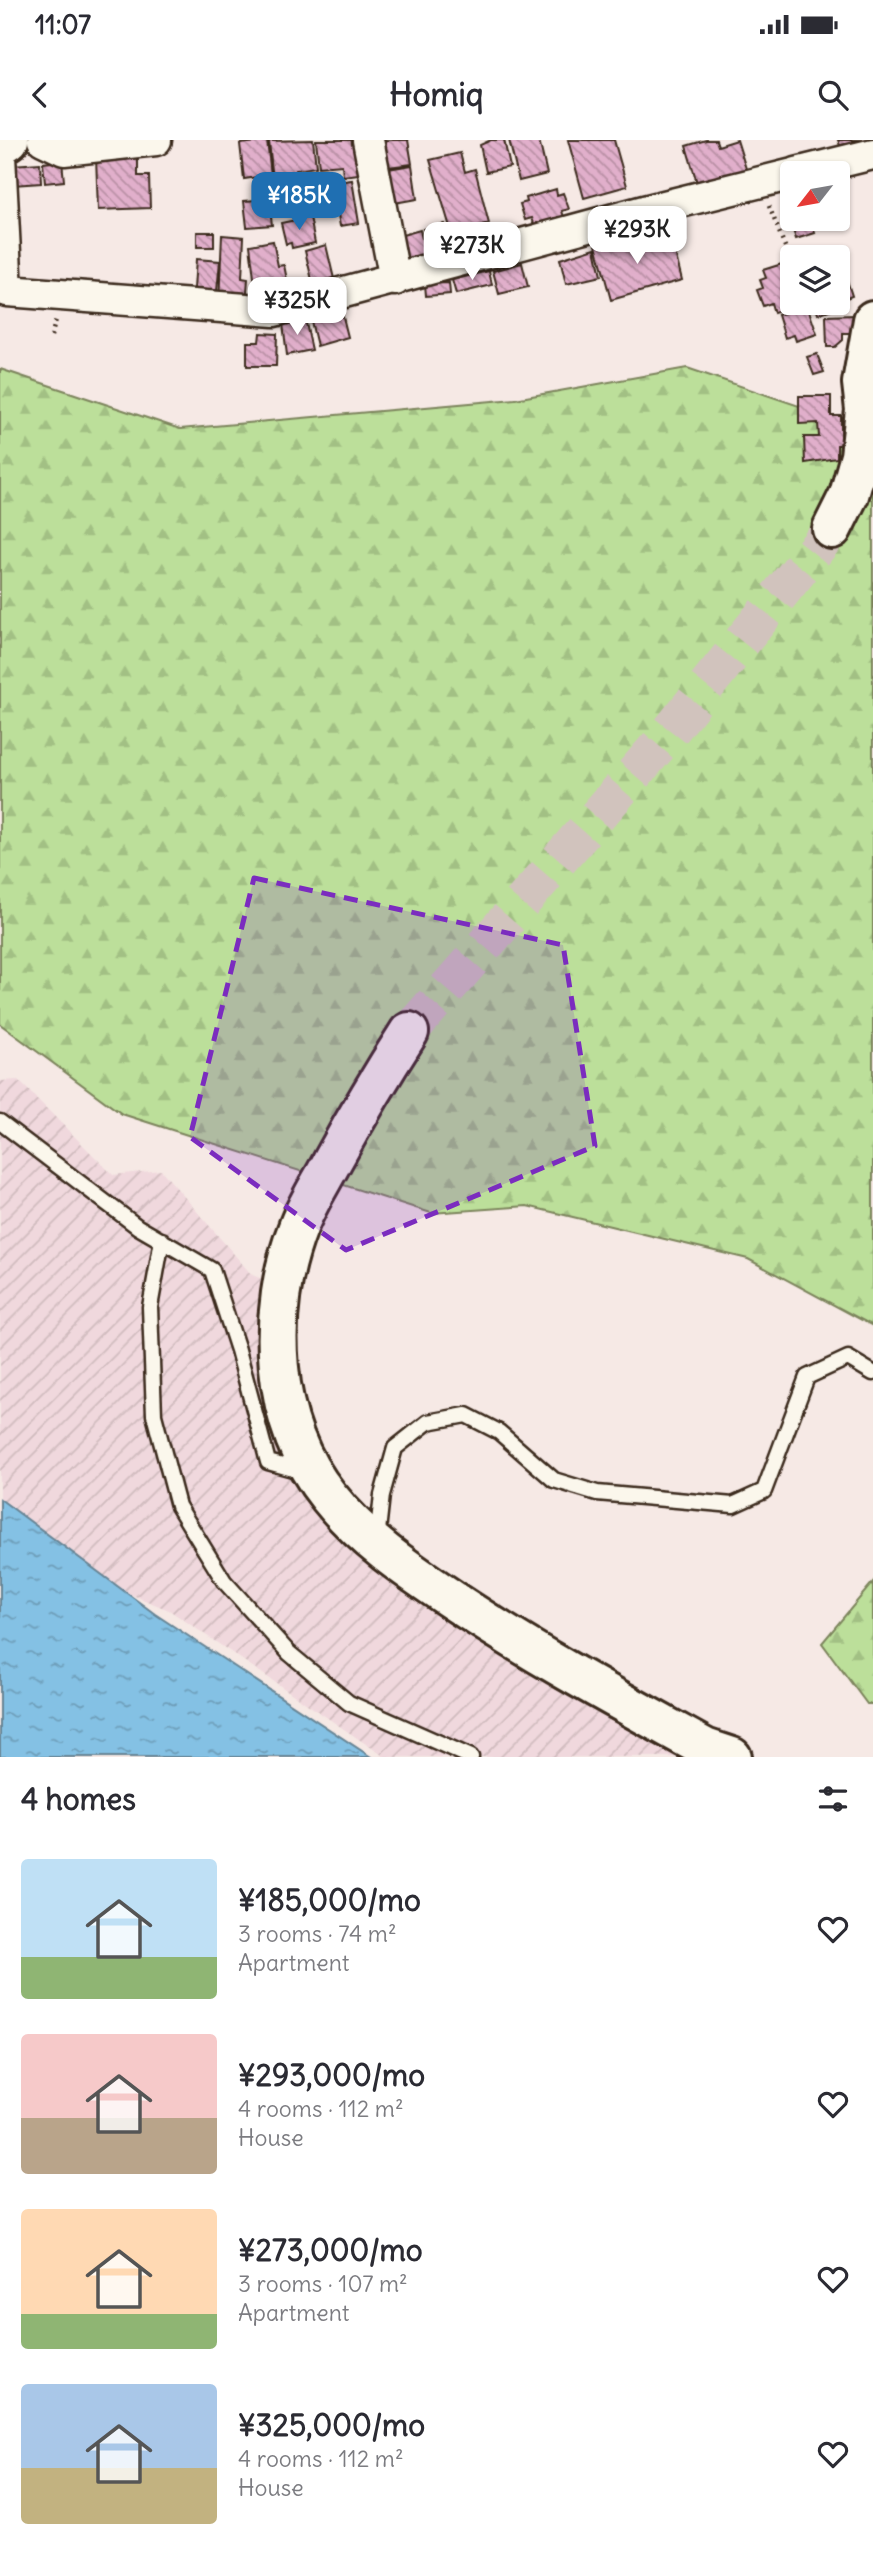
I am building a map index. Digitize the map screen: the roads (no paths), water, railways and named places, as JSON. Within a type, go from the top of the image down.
[{"type":"street","points":[[0,146],[9,140]]},
{"type":"street","points":[[43,140],[64,150],[156,140]]},
{"type":"street","points":[[368,140],[395,280]]},
{"type":"street","points":[[846,161],[873,154]]},
{"type":"street","points":[[0,156],[3,289],[274,312],[644,211],[780,177]]},
{"type":"street","points":[[832,529],[849,495],[860,456],[865,410],[862,383],[873,320]]},
{"type":"street","points":[[408,1032],[314,1195],[299,1225],[287,1265],[279,1311],[277,1355],[284,1400],[295,1434],[327,1496],[376,1548],[522,1646],[705,1748],[732,1757]]},
{"type":"lane","points":[[0,1122],[138,1227],[212,1270],[238,1350],[268,1462],[316,1475]]},
{"type":"lane","points":[[162,1240],[150,1307],[154,1415],[178,1506],[224,1581],[289,1653],[349,1703],[471,1757]]},
{"type":"lane","points":[[376,1548],[382,1495],[395,1448],[428,1422],[466,1415],[499,1432],[554,1480],[597,1493],[733,1505],[764,1491],[807,1377],[848,1358],[873,1373]]},
{"type":"water","points":[[0,1499],[155,1614],[371,1757],[0,1757]]},
{"type":"tunnel","points":[[409,1032],[660,744],[832,529]]}]
